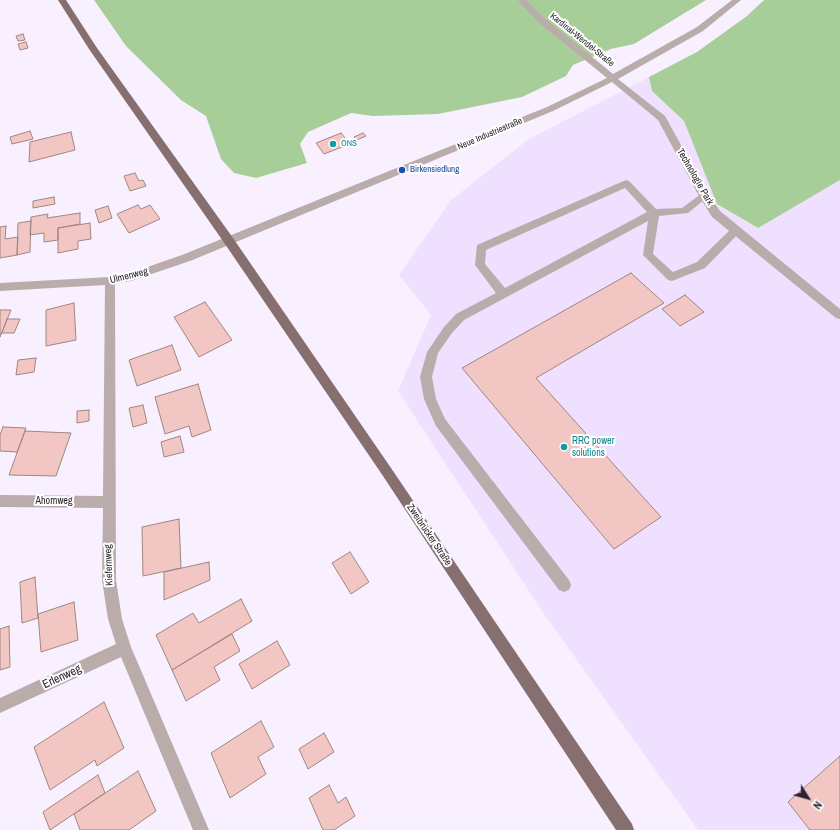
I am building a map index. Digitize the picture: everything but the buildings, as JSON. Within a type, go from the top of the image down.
[{"type":"main road","name":"Zweibrücker Straße","points":[[62,0],[93,49],[229,240],[387,472],[626,830]]},
{"type":"street","name":"Kardinal-Wendel-Straße","points":[[522,0],[540,19],[569,44],[613,78]]},
{"type":"street","name":"Neue Industriestraße","points":[[229,240],[542,112],[613,78],[700,29],[737,0]]},
{"type":"street","name":"Technologie Park","points":[[613,78],[662,118],[704,196],[716,214],[840,315]]},
{"type":"street","points":[[503,294],[480,265],[481,248],[626,183],[654,213]]},
{"type":"street","points":[[564,585],[440,422],[430,399],[426,377],[433,352],[448,330],[460,317],[654,213],[684,211],[704,196]]},
{"type":"street","points":[[654,213],[648,255],[672,277],[701,265],[736,231]]},
{"type":"street","name":"Ulmenweg","points":[[0,287],[110,282],[155,269],[229,240]]},
{"type":"street","name":"Kiefernweg","points":[[110,282],[109,580],[115,619],[124,648],[202,830]]},
{"type":"street","name":"Ahornweg","points":[[0,501],[109,502]]},
{"type":"street","name":"Erlenweg","points":[[0,706],[124,648]]},
{"type":"shaded area","points":[[649,77],[652,91],[684,121],[717,204],[757,228],[840,180],[840,830],[698,830],[542,611],[398,391],[431,315],[399,275],[451,200],[529,139]]},
{"type":"green space","points":[[94,0],[706,0],[634,44],[611,49],[573,65],[566,76],[522,97],[438,114],[373,116],[351,113],[308,132],[300,144],[307,163],[256,178],[234,173],[221,159],[206,116],[181,100],[126,46]]},
{"type":"green space","points":[[764,0],[840,0],[840,180],[758,228],[717,204],[684,121],[652,91],[649,77],[697,52],[747,16]]},
{"type":"place","name":"ONS","points":[[333,144]]},
{"type":"place","name":"Birkensiedlung","points":[[402,170]]},
{"type":"place","name":"RRC power solutions","points":[[564,447]]}]
